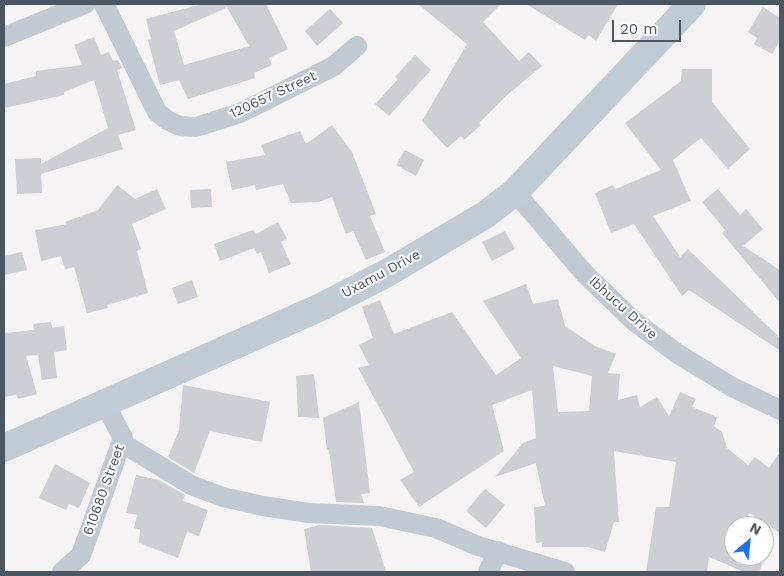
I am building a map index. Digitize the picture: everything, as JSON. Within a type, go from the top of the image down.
[{"type":"street","points":[[4,38],[86,4]]},
{"type":"street","name":"120657 Street","points":[[104,4],[157,112],[167,120],[180,126],[196,127],[240,113],[334,66],[357,46]]},
{"type":"street","name":"Uxamu Drive","points":[[4,448],[322,306],[379,278],[485,215],[515,192],[692,4]]},
{"type":"street","name":"Ibhucu Drive","points":[[515,192],[585,274],[635,322],[678,354],[732,387],[780,410]]},
{"type":"street","name":"610680 Street","points":[[62,572],[81,555],[122,443],[123,438],[105,404]]},
{"type":"street","points":[[122,443],[191,485],[223,497],[263,506],[309,513],[379,516],[436,528],[478,546],[565,572]]},
{"type":"street","points":[[488,572],[498,551]]},
{"type":"building","points":[[202,4],[225,4],[266,4],[288,49],[269,58],[272,65],[254,73],[255,78],[188,99],[179,80],[160,85],[148,40],[151,39],[146,19]],"holes":[[[225,4],[249,46],[184,65],[174,31],[226,8]]]},
{"type":"building","points":[[418,4],[501,4],[483,22],[519,61],[529,52],[542,66],[506,96],[479,123],[481,125],[464,140],[461,136],[447,148],[422,121],[467,44]]},
{"type":"building","points":[[526,4],[618,4],[596,41],[589,35],[585,40]]},
{"type":"building","points":[[763,7],[780,18],[780,40],[772,54],[754,44],[757,38],[748,32]]},
{"type":"building","points":[[330,9],[343,23],[317,46],[305,31]]},
{"type":"building","points":[[94,37],[101,55],[109,52],[113,61],[118,60],[122,68],[117,70],[136,130],[118,135],[123,149],[41,174],[42,193],[17,194],[15,159],[41,158],[41,164],[108,128],[94,80],[64,92],[64,95],[4,108],[4,84],[36,76],[36,71],[82,65],[74,45]]},
{"type":"building","points":[[415,55],[431,70],[389,116],[375,104],[398,79],[395,77]]},
{"type":"building","points":[[682,69],[712,69],[712,102],[750,149],[728,169],[701,138],[673,160],[691,201],[653,216],[680,257],[688,249],[780,338],[779,350],[689,290],[682,296],[634,224],[611,233],[595,193],[613,185],[615,189],[661,170],[625,123],[681,81]]},
{"type":"building","points":[[332,125],[352,152],[376,214],[370,216],[385,252],[366,260],[353,231],[346,234],[332,197],[319,202],[291,203],[283,184],[256,190],[255,185],[232,190],[226,162],[265,155],[261,145],[300,131],[306,144]]},
{"type":"building","points":[[405,150],[424,160],[416,176],[396,165]]},
{"type":"building","points":[[117,185],[135,199],[157,189],[166,209],[132,224],[141,249],[137,251],[148,293],[107,305],[108,308],[87,313],[74,267],[65,269],[61,256],[41,261],[35,230],[67,224],[65,222],[98,210]]},
{"type":"building","points":[[211,189],[212,207],[191,208],[190,190]]},
{"type":"building","points":[[718,189],[740,215],[746,209],[763,229],[743,246],[780,270],[780,303],[722,233],[725,230],[702,202]]},
{"type":"building","points":[[278,222],[287,239],[281,242],[291,264],[269,273],[261,252],[257,254],[254,248],[220,261],[214,244],[253,230],[256,234]]},
{"type":"building","points":[[505,231],[515,249],[492,261],[482,242]]},
{"type":"building","points":[[22,252],[27,270],[4,275],[4,256]]},
{"type":"building","points":[[192,280],[198,297],[178,304],[172,288]]},
{"type":"building","points":[[526,284],[533,304],[558,299],[565,326],[595,346],[616,354],[608,373],[620,374],[618,400],[637,395],[640,407],[657,397],[669,416],[680,392],[696,399],[692,407],[717,417],[714,426],[722,432],[727,448],[748,465],[755,457],[769,468],[780,452],[780,533],[774,529],[774,516],[754,516],[750,513],[747,516],[724,516],[724,563],[709,557],[707,572],[646,572],[656,507],[669,507],[676,462],[614,451],[619,522],[614,522],[605,552],[588,547],[542,547],[542,542],[536,543],[534,507],[545,506],[536,463],[495,477],[523,443],[536,438],[532,390],[492,405],[504,451],[419,507],[400,480],[414,472],[358,368],[369,365],[359,345],[373,338],[362,307],[380,300],[394,334],[452,312],[496,375],[521,358],[483,301]],"holes":[[[553,366],[592,376],[589,411],[558,412]]]},
{"type":"building","points":[[51,322],[52,328],[64,326],[67,350],[54,352],[57,378],[42,380],[38,355],[26,356],[37,394],[18,399],[17,395],[4,397],[4,333],[34,330],[33,324]]},
{"type":"building","points":[[314,374],[319,418],[298,417],[296,376]]},
{"type":"building","points":[[183,385],[270,402],[262,442],[210,431],[194,473],[168,457],[179,430]]},
{"type":"building","points":[[359,402],[370,493],[361,494],[364,503],[336,502],[323,418]]},
{"type":"building","points":[[55,464],[90,483],[79,508],[69,504],[66,510],[39,498]]},
{"type":"building","points":[[136,475],[159,480],[185,495],[183,501],[208,510],[199,536],[187,532],[178,558],[139,543],[140,530],[134,528],[137,515],[126,513]]},
{"type":"building","points":[[485,489],[505,505],[486,528],[466,511]]},
{"type":"building","points":[[320,525],[372,528],[386,572],[311,572],[304,529]]},
{"type":"building","points":[[730,566],[762,566],[759,572],[744,572]]}]
